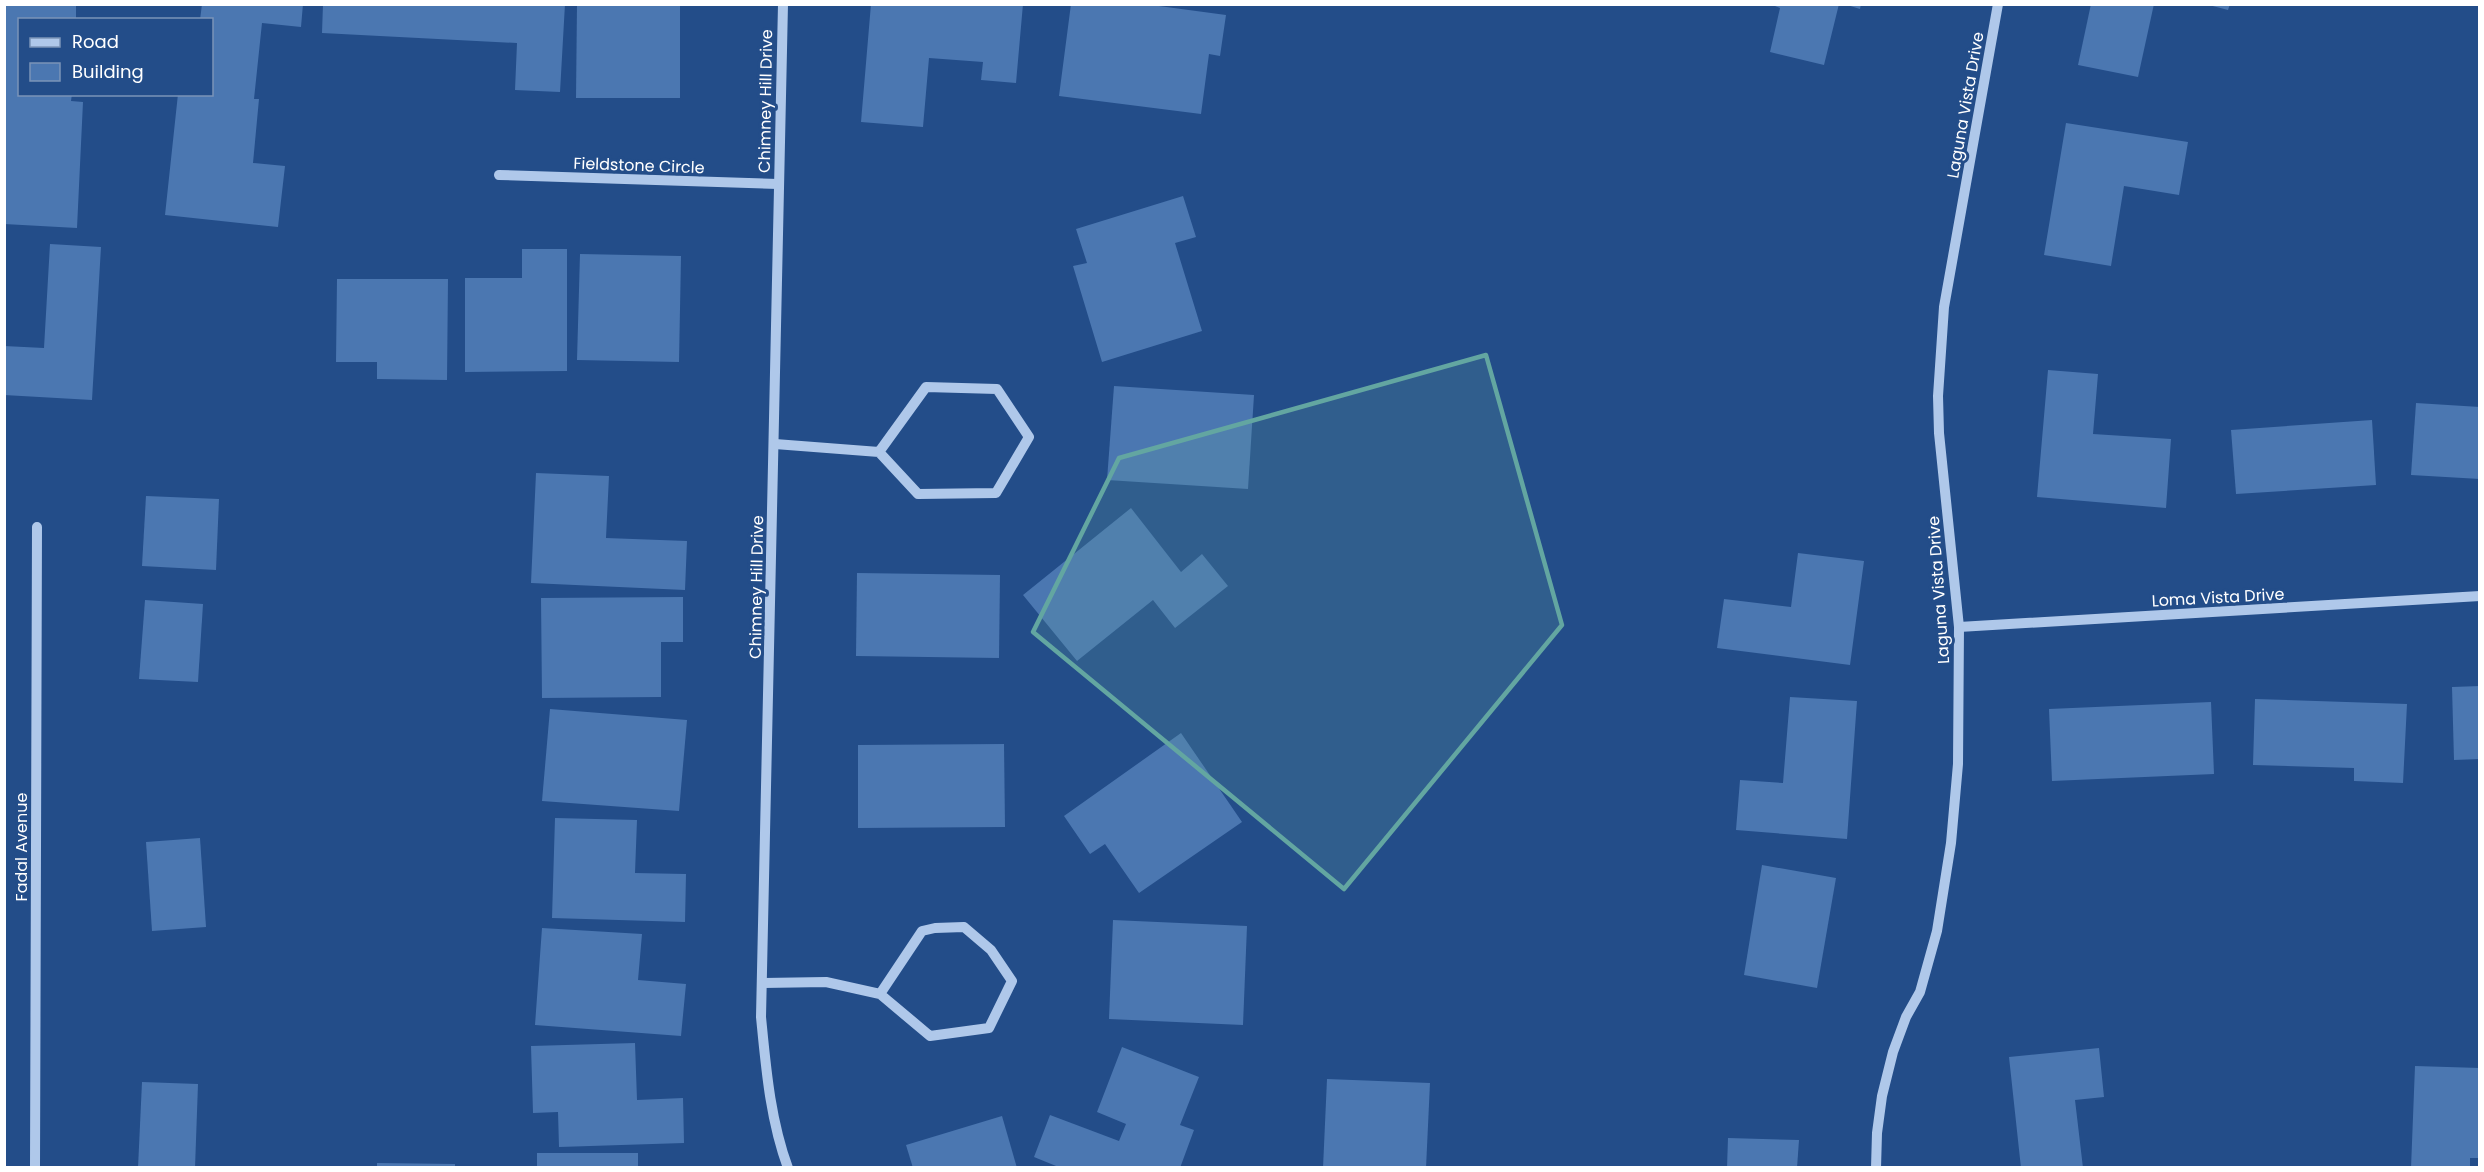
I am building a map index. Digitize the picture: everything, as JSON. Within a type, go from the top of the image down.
[{"type":"street","name":"Chimney Hill Drive","points":[[783,4],[762,1017],[768,1086],[780,1144],[788,1167]]},
{"type":"street","name":"Laguna Vista Drive","points":[[1876,1167],[1877,1133],[1882,1096],[1893,1052],[1906,1017],[1920,992],[1937,931],[1951,843],[1958,764],[1959,627],[1939,433],[1940,373],[1944,307],[1998,4]]},
{"type":"street","name":"Fieldstone Circle","points":[[499,175],[778,184]]},
{"type":"street","points":[[775,444],[879,452],[918,494],[996,493],[1029,437],[997,389],[926,387],[879,452]]},
{"type":"street","name":"Fadal Avenue","points":[[35,1167],[37,527]]},
{"type":"street","name":"Loma Vista Drive","points":[[1959,627],[2480,596]]},
{"type":"street","points":[[763,983],[826,982],[880,994],[930,1036],[989,1028],[1012,981],[990,950],[964,927],[935,928],[922,931],[880,994]]},
{"type":"highlighted area","points":[[1486,355],[1562,625],[1344,889],[1033,632],[1119,458]]},
{"type":"building","points":[[4,4],[76,4],[76,18],[18,18],[18,96],[72,96],[71,101],[83,102],[77,228],[4,224]]},
{"type":"building","points":[[202,4],[303,4],[301,27],[262,23],[254,99],[259,99],[253,163],[285,166],[278,227],[165,215],[178,96],[213,96],[213,18],[200,18]]},
{"type":"building","points":[[323,4],[565,4],[560,92],[515,90],[517,43],[322,33]]},
{"type":"building","points":[[577,4],[680,4],[680,98],[576,98]]},
{"type":"building","points":[[871,4],[1023,4],[1016,83],[981,80],[983,62],[929,58],[923,127],[861,122]]},
{"type":"building","points":[[1071,4],[1144,4],[1226,15],[1220,56],[1209,54],[1201,114],[1059,96]]},
{"type":"building","points":[[1770,4],[1839,4],[1824,65],[1770,52],[1780,8]]},
{"type":"building","points":[[1844,4],[1861,4],[1860,9]]},
{"type":"building","points":[[2091,4],[2154,4],[2138,77],[2078,65]]},
{"type":"building","points":[[2205,4],[2230,4],[2228,10]]},
{"type":"building","points":[[2066,123],[2188,142],[2179,195],[2124,186],[2111,266],[2044,255]]},
{"type":"building","points":[[1183,196],[1196,237],[1175,243],[1202,331],[1102,362],[1073,266],[1087,263],[1076,229]]},
{"type":"building","points":[[50,244],[101,247],[92,400],[4,395],[4,346],[44,348]]},
{"type":"building","points":[[522,249],[567,249],[567,371],[465,372],[465,278],[522,278]]},
{"type":"building","points":[[580,254],[681,256],[679,362],[577,360]]},
{"type":"building","points":[[337,279],[448,279],[447,380],[377,379],[377,362],[336,362]]},
{"type":"building","points":[[2048,370],[2098,374],[2093,434],[2171,439],[2166,508],[2037,497]]},
{"type":"building","points":[[1114,386],[1254,395],[1248,489],[1107,480]]},
{"type":"building","points":[[2416,403],[2480,407],[2480,479],[2411,475]]},
{"type":"building","points":[[2372,420],[2376,485],[2236,494],[2231,430]]},
{"type":"building","points":[[536,473],[609,476],[606,538],[687,541],[685,590],[531,583]]},
{"type":"building","points":[[146,496],[219,499],[216,570],[142,566]]},
{"type":"building","points":[[1131,508],[1181,572],[1202,554],[1228,586],[1175,628],[1153,600],[1077,661],[1023,595]]},
{"type":"building","points":[[1798,553],[1864,561],[1850,665],[1717,648],[1724,599],[1791,607]]},
{"type":"building","points":[[857,573],[1000,575],[999,658],[856,656]]},
{"type":"building","points":[[683,597],[683,642],[661,642],[661,697],[542,698],[541,598]]},
{"type":"building","points":[[145,600],[203,604],[198,682],[139,679]]},
{"type":"building","points":[[2480,686],[2480,759],[2454,760],[2452,687]]},
{"type":"building","points":[[1790,697],[1857,701],[1847,839],[1736,830],[1740,780],[1783,783]]},
{"type":"building","points":[[2255,699],[2407,704],[2403,783],[2354,781],[2354,768],[2253,765]]},
{"type":"building","points":[[2211,702],[2214,774],[2052,781],[2049,709]]},
{"type":"building","points":[[550,709],[687,720],[679,811],[542,801]]},
{"type":"building","points":[[1181,733],[1242,822],[1139,893],[1105,844],[1090,854],[1064,816]]},
{"type":"building","points":[[1004,744],[1005,827],[858,828],[858,745]]},
{"type":"building","points":[[555,818],[637,820],[635,873],[686,874],[685,922],[552,918]]},
{"type":"building","points":[[200,838],[206,927],[152,931],[146,842]]},
{"type":"building","points":[[1762,865],[1836,878],[1817,988],[1744,975]]},
{"type":"building","points":[[1113,920],[1247,926],[1243,1025],[1109,1019]]},
{"type":"building","points":[[542,928],[642,934],[638,980],[686,984],[681,1036],[535,1025]]},
{"type":"building","points":[[635,1043],[637,1100],[683,1098],[684,1143],[559,1147],[558,1112],[533,1113],[531,1046]]},
{"type":"building","points":[[1122,1047],[1199,1077],[1180,1125],[1194,1130],[1180,1168],[1061,1168],[1034,1157],[1050,1115],[1119,1141],[1126,1124],[1097,1112]]},
{"type":"building","points":[[2099,1048],[2104,1097],[2075,1100],[2083,1168],[2021,1168],[2009,1057]]},
{"type":"building","points":[[2415,1066],[2480,1068],[2480,1158],[2470,1158],[2470,1168],[2411,1168]]},
{"type":"building","points":[[1327,1079],[1430,1083],[1426,1168],[1323,1168]]},
{"type":"building","points":[[142,1082],[198,1084],[195,1168],[138,1168]]},
{"type":"building","points":[[1002,1116],[1017,1168],[913,1168],[906,1145]]},
{"type":"building","points":[[1728,1138],[1799,1140],[1797,1168],[1727,1168]]},
{"type":"building","points":[[537,1153],[638,1153],[638,1168],[537,1168]]},
{"type":"building","points":[[377,1163],[455,1164],[455,1168],[377,1168]]}]
